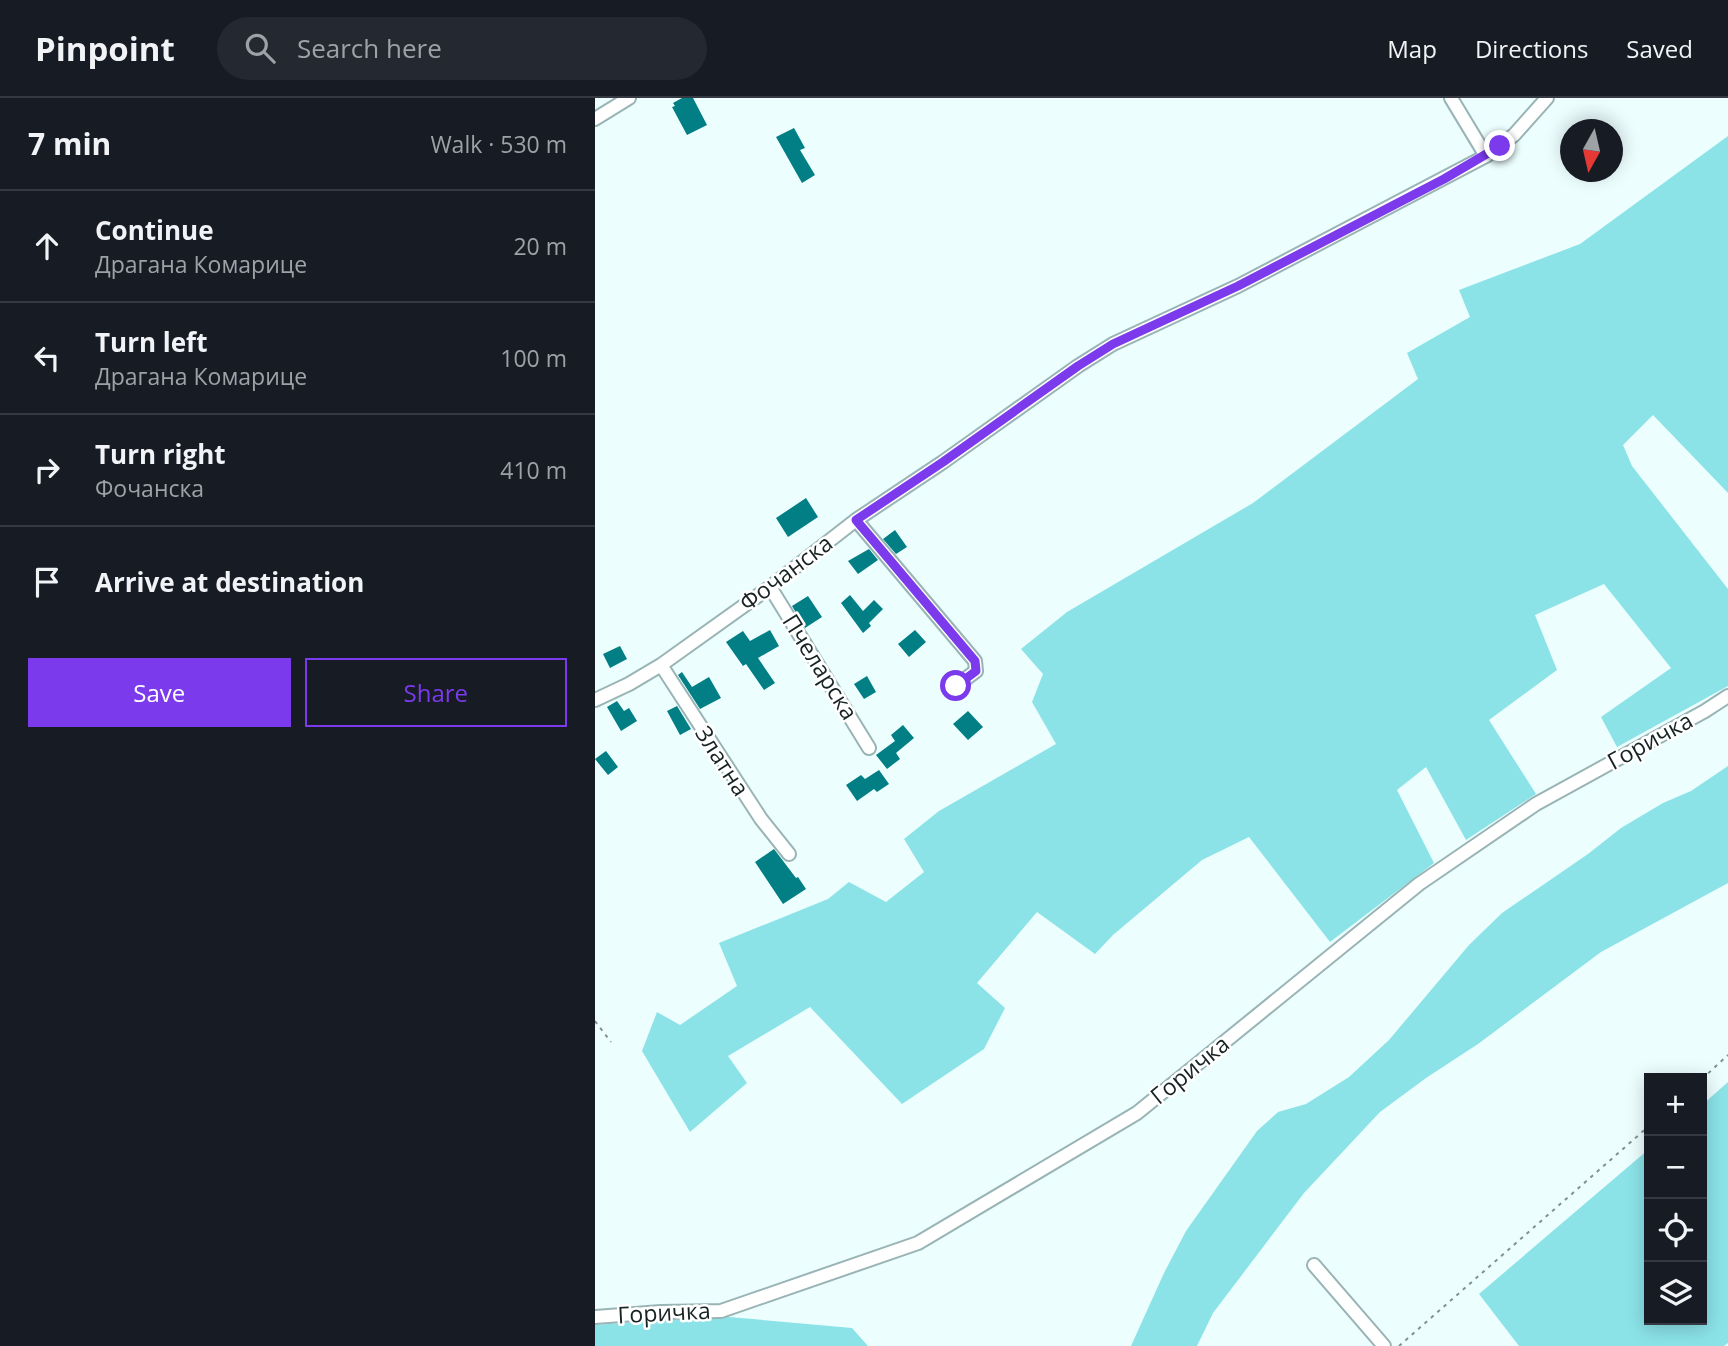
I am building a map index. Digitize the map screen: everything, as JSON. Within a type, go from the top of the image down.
[{"type":"street","points":[[595,119],[613,102],[629,98]]},
{"type":"street","points":[[1451,98],[1486,156]]},
{"type":"street","name":"Фочанска","points":[[595,700],[661,665],[770,587],[856,520],[1078,366],[1113,344],[1238,286],[1486,156],[1514,135],[1547,98]]},
{"type":"street","points":[[856,520],[975,661],[976,671],[956,686]]},
{"type":"street","name":"Пчеларска","points":[[770,587],[869,748]]},
{"type":"street","name":"Златна","points":[[661,665],[761,820],[789,854]]},
{"type":"street","name":"Горичка","points":[[595,1317],[721,1311],[918,1243],[1137,1113],[1419,884],[1525,811],[1728,696]]},
{"type":"street","points":[[1314,1265],[1384,1346]]},
{"type":"path","points":[[595,1021],[611,1042]]},
{"type":"path","points":[[1707,1074],[1728,1055]]},
{"type":"path","points":[[1399,1346],[1644,1129]]},
{"type":"shaded area","points":[[1728,136],[1728,493],[1653,415],[1623,445],[1632,466],[1728,589],[1728,686],[1617,747],[1601,717],[1671,668],[1604,584],[1535,615],[1557,670],[1489,720],[1536,794],[1466,840],[1426,767],[1397,790],[1434,863],[1330,942],[1249,837],[1202,860],[1113,935],[1095,954],[1037,912],[977,983],[1005,1008],[984,1049],[902,1104],[810,1007],[728,1056],[747,1083],[690,1132],[642,1051],[657,1012],[680,1025],[737,986],[719,943],[828,899],[849,882],[886,902],[924,872],[904,839],[939,811],[1056,744],[1032,702],[1043,674],[1021,649],[1067,612],[1253,503],[1418,379],[1407,353],[1470,317],[1459,290],[1580,244]]},
{"type":"shaded area","points":[[1728,766],[1728,883],[1601,952],[1478,1044],[1380,1112],[1304,1193],[1213,1313],[1197,1346],[1131,1346],[1186,1231],[1257,1131],[1278,1112],[1306,1104],[1349,1077],[1389,1040],[1469,945],[1502,913],[1621,828],[1663,803],[1691,791]]},
{"type":"shaded area","points":[[1728,1082],[1728,1343],[1724,1346],[1519,1346],[1479,1294],[1644,1153],[1644,1325],[1707,1325],[1707,1101]]},
{"type":"shaded area","points":[[718,1316],[852,1328],[868,1346],[595,1346],[595,1325]]},
{"type":"building","points":[[682,98],[693,98],[707,125],[687,135],[672,107],[675,106],[673,103]]},
{"type":"building","points":[[794,128],[805,148],[800,150],[815,175],[802,183],[776,137]]},
{"type":"building","points":[[806,498],[818,517],[788,537],[776,518]]},
{"type":"building","points":[[895,530],[907,547],[896,554],[883,539]]},
{"type":"building","points":[[869,549],[878,560],[858,574],[848,561]]},
{"type":"building","points":[[850,595],[863,611],[874,600],[883,609],[863,633],[841,603]]},
{"type":"building","points":[[808,596],[822,617],[805,628],[792,606]]},
{"type":"building","points":[[770,630],[779,646],[758,658],[775,683],[764,690],[726,642],[743,631],[750,641]]},
{"type":"building","points":[[915,630],[926,642],[909,657],[898,644]]},
{"type":"building","points":[[620,646],[627,659],[610,668],[603,654]]},
{"type":"building","points":[[682,672],[692,687],[709,677],[721,698],[700,709],[678,675]]},
{"type":"building","points":[[867,676],[876,692],[864,699],[854,684]]},
{"type":"building","points":[[617,701],[624,711],[629,708],[637,721],[621,731],[607,707]]},
{"type":"building","points":[[677,706],[691,729],[680,735],[667,711]]},
{"type":"building","points":[[968,711],[983,727],[968,740],[953,724]]},
{"type":"building","points":[[903,725],[914,738],[896,753],[900,759],[887,769],[876,755],[895,741],[891,735]]},
{"type":"building","points":[[606,751],[618,767],[608,775],[595,759]]},
{"type":"building","points":[[879,770],[889,784],[877,792],[874,789],[857,801],[846,785],[861,775],[865,779]]},
{"type":"building","points":[[774,849],[806,889],[783,904],[755,862]]},
{"type":"route","points":[[956,686],[976,671],[975,661],[856,520],[1113,344],[1343,233],[1500,146]]}]
